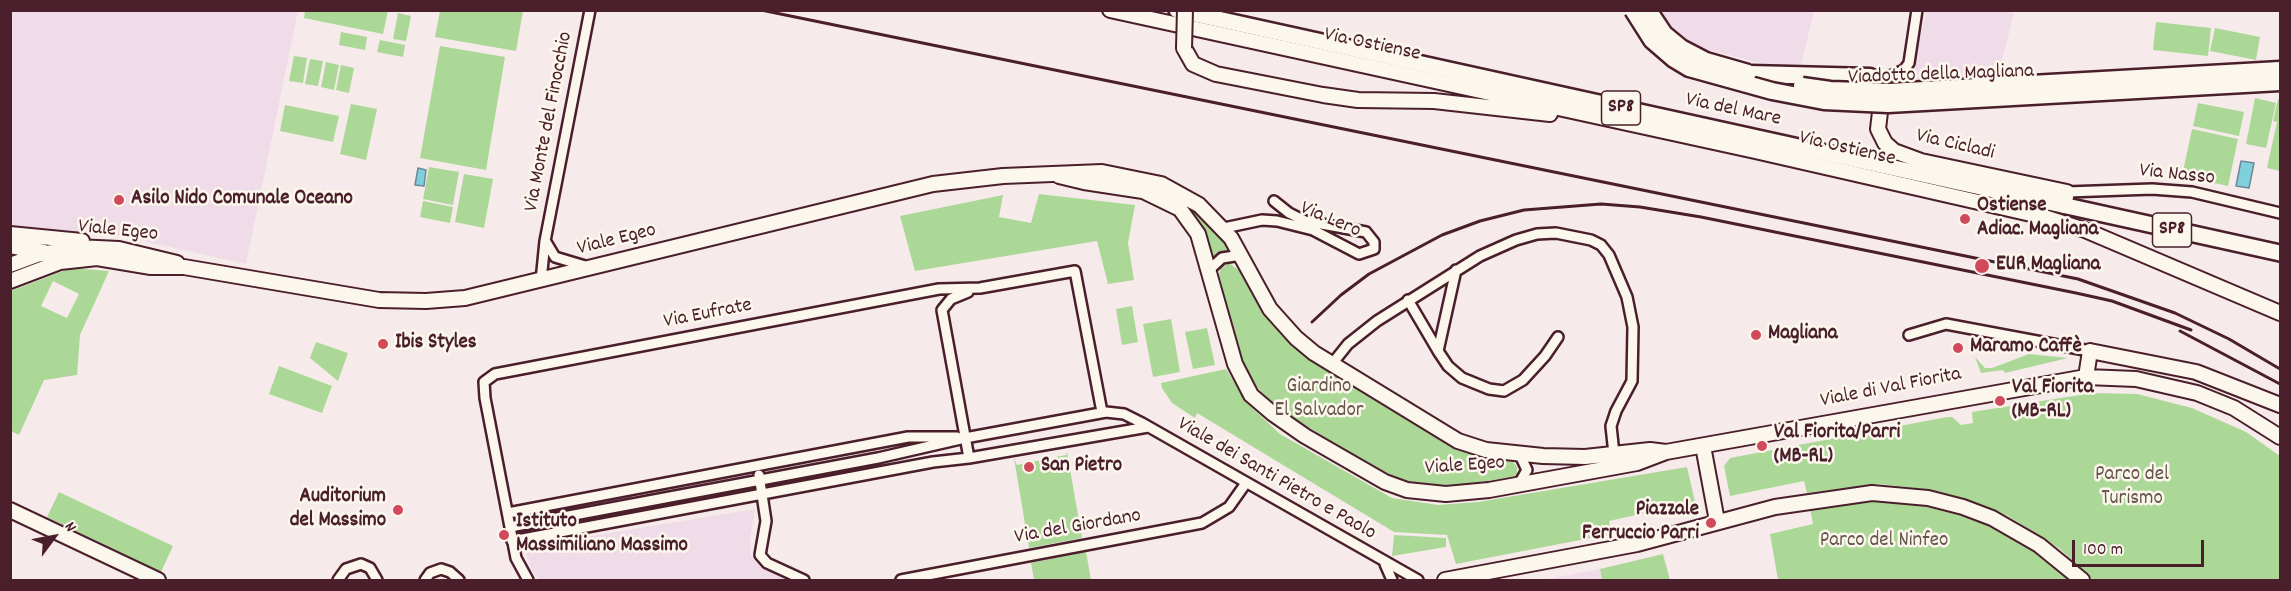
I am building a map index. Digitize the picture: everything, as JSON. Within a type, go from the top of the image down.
[{"type":"highway","name":"Viadotto della Magliana","points":[[1633,10],[1652,40],[1674,59],[1689,68],[1772,91],[1824,101],[1888,104],[2280,82]]},
{"type":"highway","name":"Viadotto della Magliana","points":[[1648,10],[1664,34],[1681,48],[1706,61],[1750,74],[1815,88],[1872,92],[2280,70]]},
{"type":"highway","points":[[1750,74],[1870,77],[1879,81]]},
{"type":"main road","name":"Via Ostiense","points":[[1110,10],[1979,201],[2067,224],[2280,313]]},
{"type":"main road","name":"Via del Mare","points":[[1177,10],[2066,199],[2280,253]]},
{"type":"main road","points":[[1185,10],[1184,48],[1191,62],[1214,74],[1329,96],[1358,99],[1412,99],[1557,115],[1584,114]]},
{"type":"main road","name":"Via Cicladi","points":[[1879,81],[1882,89],[1878,126],[1882,139],[1894,151],[1927,163],[2066,199]]},
{"type":"main road","name":"Viale Egeo","points":[[10,281],[41,267],[80,259],[104,259],[155,267],[184,267],[387,301],[465,298],[933,184],[1003,176],[1057,175],[1081,171],[1102,172],[1161,184],[1199,205],[1224,228],[1261,294],[1275,315],[1296,338],[1332,364],[1458,441],[1486,450],[1520,454],[1577,457],[1650,450],[1666,452]]},
{"type":"main road","name":"Viale Egeo","points":[[1057,175],[1084,183],[1139,190],[1168,201],[1182,212],[1194,225],[1239,375],[1255,398],[1277,417],[1370,474],[1407,490],[1457,494],[1637,463],[1666,452],[1703,446]]},
{"type":"main road","points":[[10,234],[86,241],[119,249]]},
{"type":"main road","points":[[28,236],[42,243],[47,252]]},
{"type":"main road","points":[[10,246],[47,252]]},
{"type":"main road","name":"Viale Egeo","points":[[10,266],[47,252],[72,247],[119,249],[156,256],[184,267]]},
{"type":"main road","points":[[41,267],[47,252]]},
{"type":"main road","name":"Viale Egeo","points":[[47,252],[80,259]]},
{"type":"main road","points":[[2086,377],[2090,351],[2196,372],[2277,404],[2260,423]]},
{"type":"main road","name":"Viale di Val Fiorita","points":[[1703,446],[2086,377],[2136,379],[2179,387],[2219,401],[2260,423],[2280,437]]},
{"type":"main road","points":[[1703,446],[1717,521]]},
{"type":"main road","points":[[1451,580],[1612,549],[1717,521],[1809,501],[1851,494],[1879,493],[1922,497],[1963,507],[1992,518],[2027,536],[2082,580]]},
{"type":"main road","points":[[10,510],[158,580]]},
{"type":"street","name":"Via Monte del Finocchio","points":[[541,281],[545,241],[590,10]]},
{"type":"street","points":[[1879,81],[1905,70],[1909,63],[1917,10]]},
{"type":"street","name":"Via Nasso","points":[[2066,199],[2152,189],[2192,192],[2280,213]]},
{"type":"street","name":"Via Lero","points":[[1224,228],[1258,221],[1277,220],[1313,230],[1359,254],[1374,249],[1373,239],[1364,231],[1305,221],[1289,213],[1274,201]]},
{"type":"street","points":[[1332,364],[1355,338],[1407,300],[1456,270],[1511,242],[1537,234],[1556,233],[1598,243],[1607,250],[1627,297],[1634,335],[1632,381],[1616,411],[1611,426],[1614,454]]},
{"type":"street","name":"Via Monte del Finocchio","points":[[545,241],[555,258],[593,268]]},
{"type":"street","points":[[1209,270],[1222,258],[1241,255]]},
{"type":"street","points":[[1438,351],[1456,270]]},
{"type":"street","points":[[510,527],[878,458],[965,438],[1102,412],[1075,271],[980,288],[951,299],[942,310],[965,438],[969,459],[933,462],[512,541]]},
{"type":"street","name":"Via Eufrate","points":[[508,513],[484,398],[483,386],[486,379],[502,372],[939,289],[980,288]]},
{"type":"street","points":[[1407,300],[1448,366],[1462,378],[1489,389],[1504,391],[1514,388],[1549,351],[1558,336]]},
{"type":"street","points":[[1909,335],[1946,324],[2090,351]]},
{"type":"street","name":"Viale dei Santi Pietro e Paolo","points":[[1102,412],[1124,414],[1385,564],[1394,565],[1418,580]]},
{"type":"street","name":"Viale dei Santi Pietro e Paolo","points":[[969,459],[1148,427]]},
{"type":"street","points":[[528,580],[518,564],[508,513],[919,436],[965,438]]},
{"type":"street","points":[[875,444],[880,472]]},
{"type":"street","points":[[823,454],[829,482]]},
{"type":"street","name":"Viale Egeo","points":[[1519,484],[1527,471],[1520,454]]},
{"type":"street","points":[[758,466],[766,521],[760,555],[767,563],[804,580]]},
{"type":"street","points":[[699,478],[705,506]]},
{"type":"street","name":"Via del Giordano","points":[[901,580],[1202,523],[1229,507],[1246,483]]},
{"type":"street","points":[[632,490],[637,519]]},
{"type":"street","points":[[564,504],[569,531]]},
{"type":"street","points":[[338,580],[346,569],[361,564],[370,568],[377,580]]},
{"type":"street","points":[[1385,564],[1392,580]]},
{"type":"street","points":[[426,580],[430,573],[441,569],[450,572],[459,580]]},
{"type":"shaded area","points":[[1978,10],[2014,13],[1997,80],[1910,84],[1926,11]]},
{"type":"shaded area","points":[[10,11],[298,11],[246,264],[116,235],[11,226]]},
{"type":"shaded area","points":[[1657,11],[1814,11],[1800,70],[1764,64],[1698,47],[1674,30]]},
{"type":"shaded area","points":[[755,509],[750,540],[751,556],[760,566],[787,580],[539,580],[531,569],[524,547]]},
{"type":"shaded area","points":[[1600,569],[1602,580],[1541,580]]},
{"type":"green space","points":[[305,10],[388,11],[383,34],[304,18]]},
{"type":"green space","points":[[440,11],[523,11],[516,51],[435,37]]},
{"type":"green space","points":[[398,13],[411,16],[406,41],[393,39]]},
{"type":"green space","points":[[2156,22],[2211,28],[2208,56],[2153,50]]},
{"type":"green space","points":[[2215,28],[2260,37],[2256,60],[2210,51]]},
{"type":"green space","points":[[341,32],[367,37],[365,50],[339,45]]},
{"type":"green space","points":[[380,40],[405,45],[403,57],[377,52]]},
{"type":"green space","points":[[440,46],[505,57],[486,170],[420,158]]},
{"type":"green space","points":[[294,56],[307,58],[303,83],[289,81]]},
{"type":"green space","points":[[310,59],[323,61],[318,86],[305,84]]},
{"type":"green space","points":[[326,62],[339,65],[334,90],[321,87]]},
{"type":"green space","points":[[341,65],[354,68],[349,93],[336,90]]},
{"type":"green space","points":[[2255,98],[2276,103],[2266,148],[2246,144]]},
{"type":"green space","points":[[2278,99],[2280,99],[2280,171],[2267,168],[2277,122],[2273,121]]},
{"type":"green space","points":[[2198,103],[2244,112],[2239,136],[2193,126]]},
{"type":"green space","points":[[351,104],[377,109],[366,160],[340,154]]},
{"type":"green space","points":[[285,105],[339,116],[333,142],[280,131]]},
{"type":"green space","points":[[2192,129],[2238,139],[2228,186],[2182,176]]},
{"type":"green space","points":[[429,167],[459,172],[453,205],[423,199]]},
{"type":"green space","points":[[464,174],[493,179],[484,228],[455,222]]},
{"type":"green space","points":[[1168,193],[1186,203],[1213,224],[1231,249],[1212,257],[1203,233],[1176,201],[1167,195]]},
{"type":"green space","points":[[1039,194],[1135,205],[1128,243],[1134,280],[1108,284],[1097,241],[915,271],[900,216],[1003,195],[999,217],[1031,223]]},
{"type":"green space","points":[[423,201],[453,207],[450,223],[420,217]]},
{"type":"green space","name":"Giardino El Salvador","points":[[1229,263],[1240,271],[1264,312],[1299,351],[1443,442],[1461,451],[1513,462],[1517,467],[1517,476],[1459,486],[1407,482],[1370,465],[1277,408],[1252,382],[1243,366],[1219,274],[1221,268]]},
{"type":"green space","points":[[71,268],[109,271],[80,335],[77,375],[44,380],[19,435],[11,431],[11,291]],"holes":[[[53,281],[79,294],[67,318],[41,306]]]},
{"type":"green space","points":[[1132,306],[1138,342],[1122,345],[1116,309]]},
{"type":"green space","points":[[1171,319],[1180,372],[1153,377],[1143,324]]},
{"type":"green space","points":[[1207,328],[1215,365],[1193,369],[1185,332]]},
{"type":"green space","points":[[316,342],[348,353],[338,381],[310,358]]},
{"type":"green space","points":[[2029,354],[2068,358],[2005,373],[2003,370],[1981,373],[1975,357],[1985,368],[1992,368]]},
{"type":"green space","points":[[279,366],[332,386],[322,413],[269,394]]},
{"type":"green space","points":[[1226,369],[1246,402],[1280,434],[1392,498],[1438,505],[1478,502],[1687,467],[1695,502],[1609,521],[1611,534],[1456,564],[1447,535],[1394,532],[1197,413],[1195,418],[1172,403],[1162,388],[1161,383]]},
{"type":"green space","name":"Parco del Turismo","points":[[2093,393],[2137,394],[2192,408],[2246,432],[2280,456],[2280,580],[2093,580],[2060,549],[2008,516],[1966,499],[1925,489],[1879,484],[1807,493],[1804,481],[1730,496],[1724,466],[1730,458],[1947,417],[1952,417],[1961,425],[1973,423],[1972,412]]},
{"type":"green space","points":[[1067,452],[1082,538],[1029,548],[1014,458],[1017,465],[1066,455]]},
{"type":"green space","points":[[59,492],[173,546],[161,572],[47,517]]},
{"type":"green space","name":"Parco del Ninfeo","points":[[1874,501],[1919,505],[1978,520],[2032,550],[2070,580],[1778,580],[1770,534],[1813,524],[1810,508]]},
{"type":"green space","points":[[1394,535],[1446,538],[1446,547],[1392,556]]},
{"type":"green space","points":[[1086,552],[1091,580],[1034,580],[1031,563]]},
{"type":"green space","points":[[1663,554],[1670,580],[1602,580],[1600,569]]},
{"type":"water","points":[[2241,161],[2254,163],[2249,188],[2236,186]]},
{"type":"water","points":[[418,168],[426,170],[424,186],[415,185]]},
{"type":"railway","points":[[761,10],[2078,279],[2175,313],[2229,339],[2280,369]]},
{"type":"railway","points":[[1312,322],[1341,295],[1369,274],[1442,235],[1480,221],[1524,210],[1601,204],[1640,207],[1701,217],[2076,293],[2112,301],[2191,330]]},
{"type":"railway","points":[[2180,331],[2280,384]]},
{"type":"place","name":"Asilo Nido Comunale Oceano","points":[[119,200]]},
{"type":"place","name":"Ostiense Adiac. Magliana","points":[[1965,219]]},
{"type":"place","name":"EUR Magliana","points":[[1982,266]]},
{"type":"place","name":"Magliana","points":[[1756,335]]},
{"type":"place","name":"Ibis Styles","points":[[383,344]]},
{"type":"place","name":"Maramo Caffè","points":[[1958,348]]},
{"type":"place","name":"Val Fiorita (MB-RL)","points":[[2000,401]]},
{"type":"place","name":"Val Fiorita/Parri (MB-RL)","points":[[1762,446]]},
{"type":"place","name":"San Pietro","points":[[1029,467]]},
{"type":"place","name":"Auditorium del Massimo","points":[[398,510]]},
{"type":"place","name":"Piazzale Ferruccio Parri","points":[[1711,523]]},
{"type":"place","name":"Istituto Massimiliano Massimo","points":[[504,535]]}]
